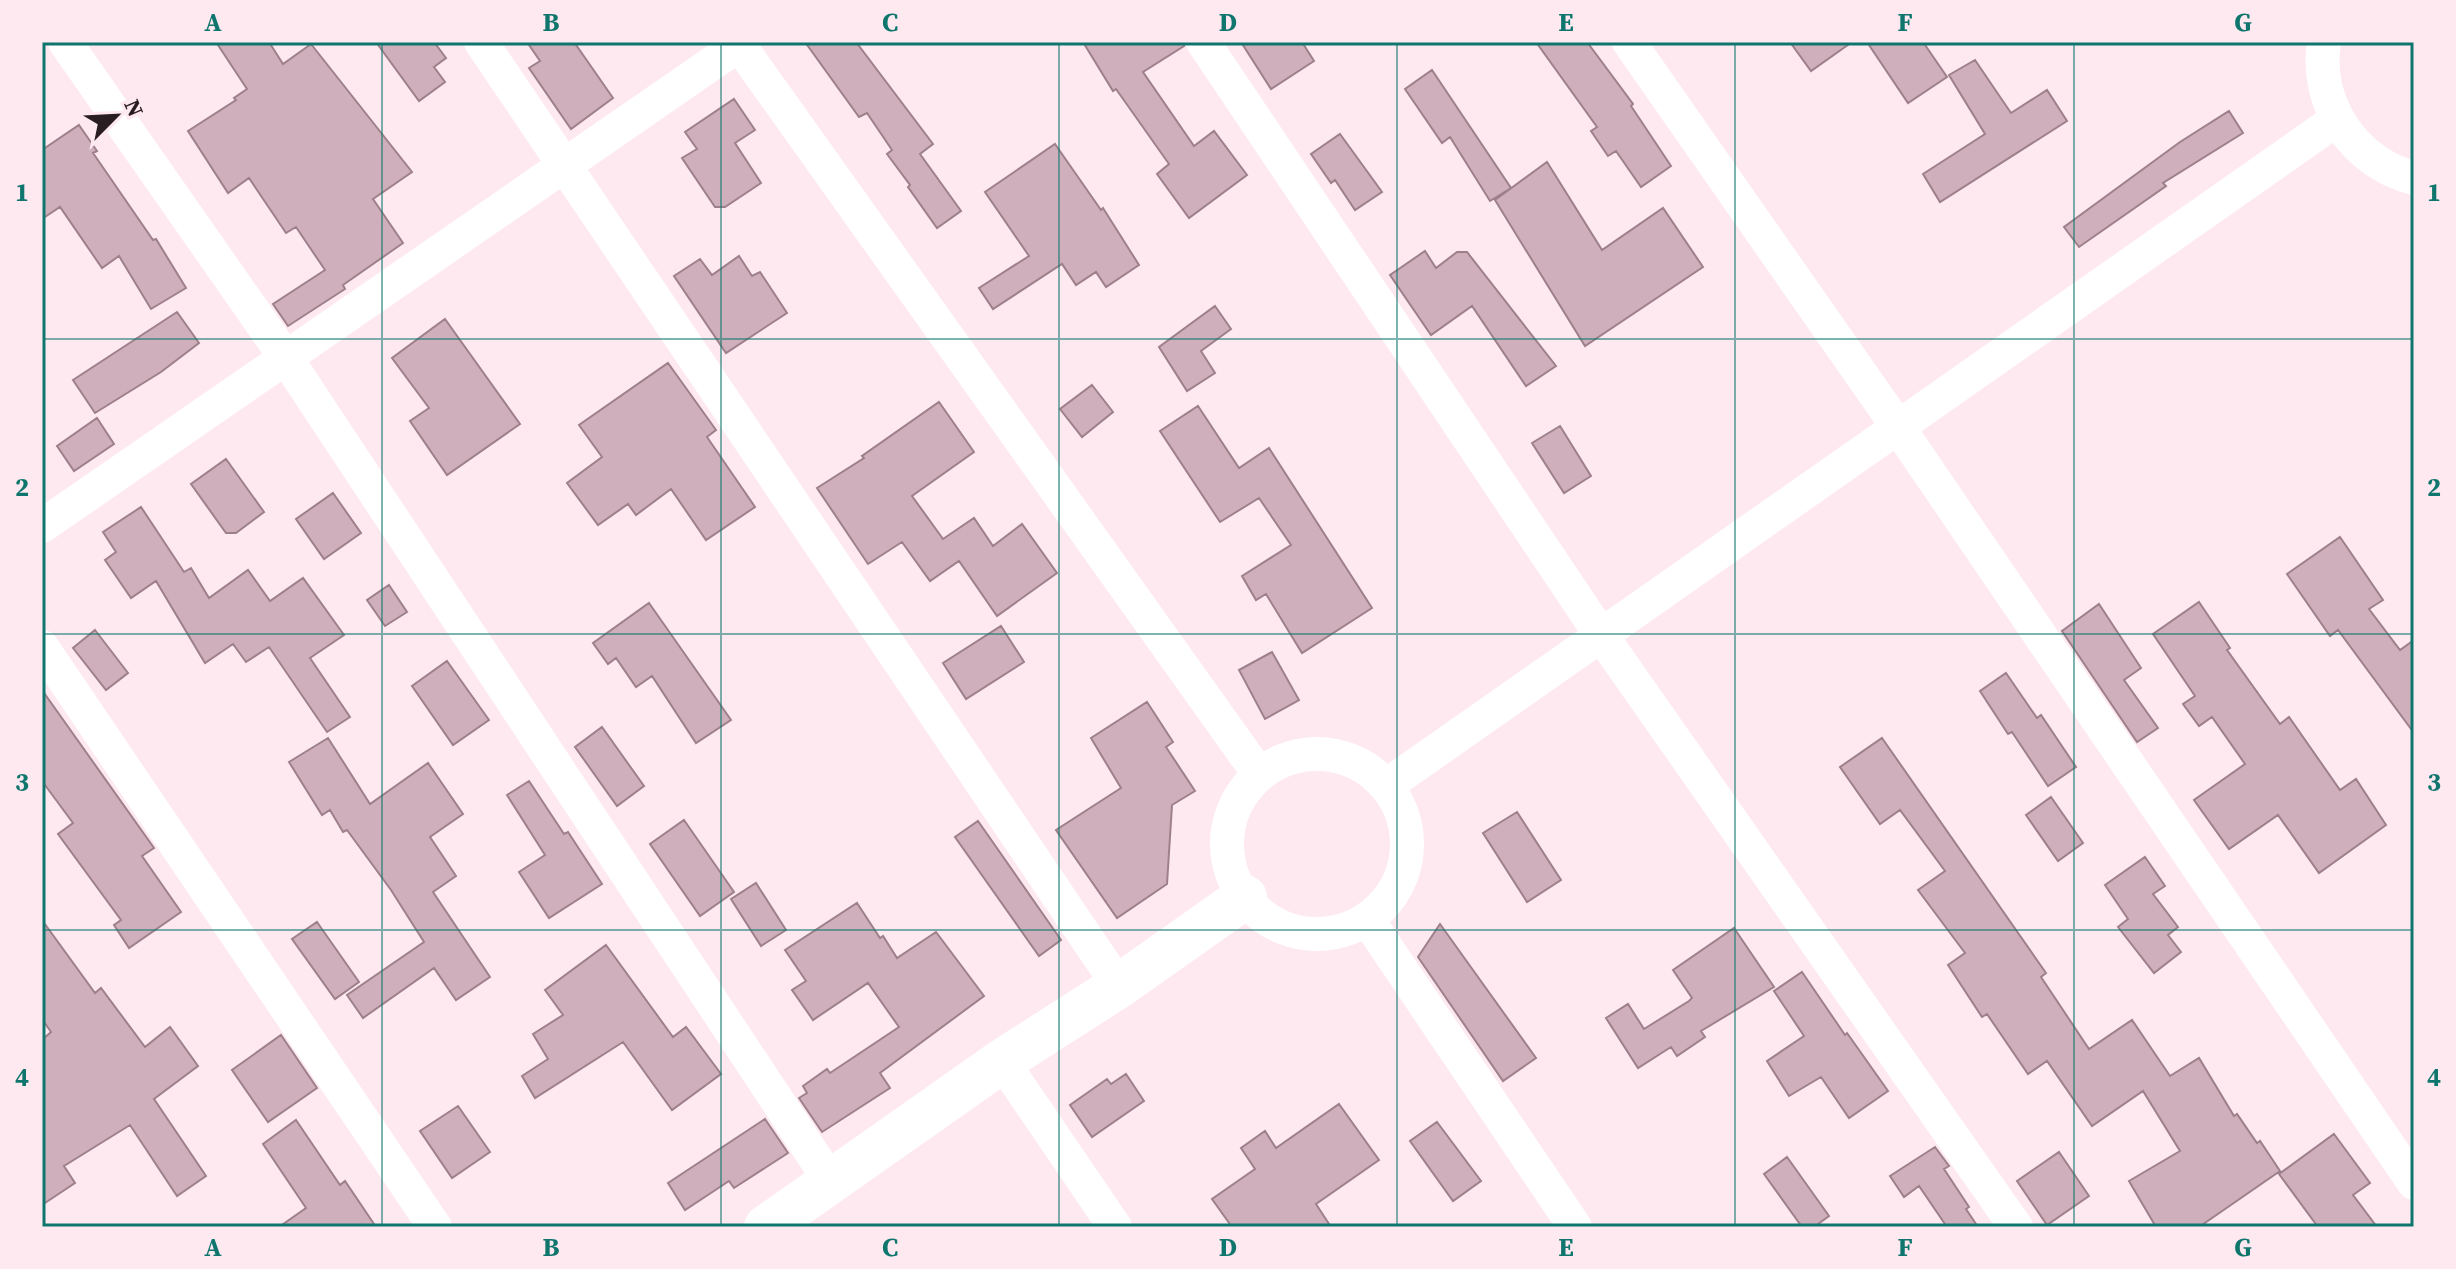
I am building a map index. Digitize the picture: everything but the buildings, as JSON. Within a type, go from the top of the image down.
[{"type":"street","points":[[65,42],[286,358],[831,1182]]},
{"type":"street","points":[[481,42],[1119,986]]},
{"type":"street","points":[[1203,42],[1601,635],[2016,1227]]},
{"type":"street","points":[[1629,42],[1898,427],[2414,1183]]},
{"type":"street","points":[[2324,42],[2323,82],[2336,120],[2362,152],[2387,169],[2414,178]]},
{"type":"street","points":[[42,526],[740,43],[1259,774]]},
{"type":"street","points":[[1386,786],[2336,120]]},
{"type":"street","points":[[42,647],[435,1227]]},
{"type":"street","points":[[1315,753],[1354,761],[1386,786],[1398,804],[1405,824],[1407,846],[1404,867],[1384,905],[1367,919],[1336,932],[1302,933],[1270,920],[1245,897],[1231,867],[1228,833],[1233,811],[1244,791],[1259,774],[1276,763],[1315,753]]},
{"type":"street","points":[[766,1227],[1002,1061],[1119,986],[1245,897]]},
{"type":"street","points":[[1367,919],[1575,1227]]},
{"type":"street","points":[[1002,1061],[1115,1227]]}]
